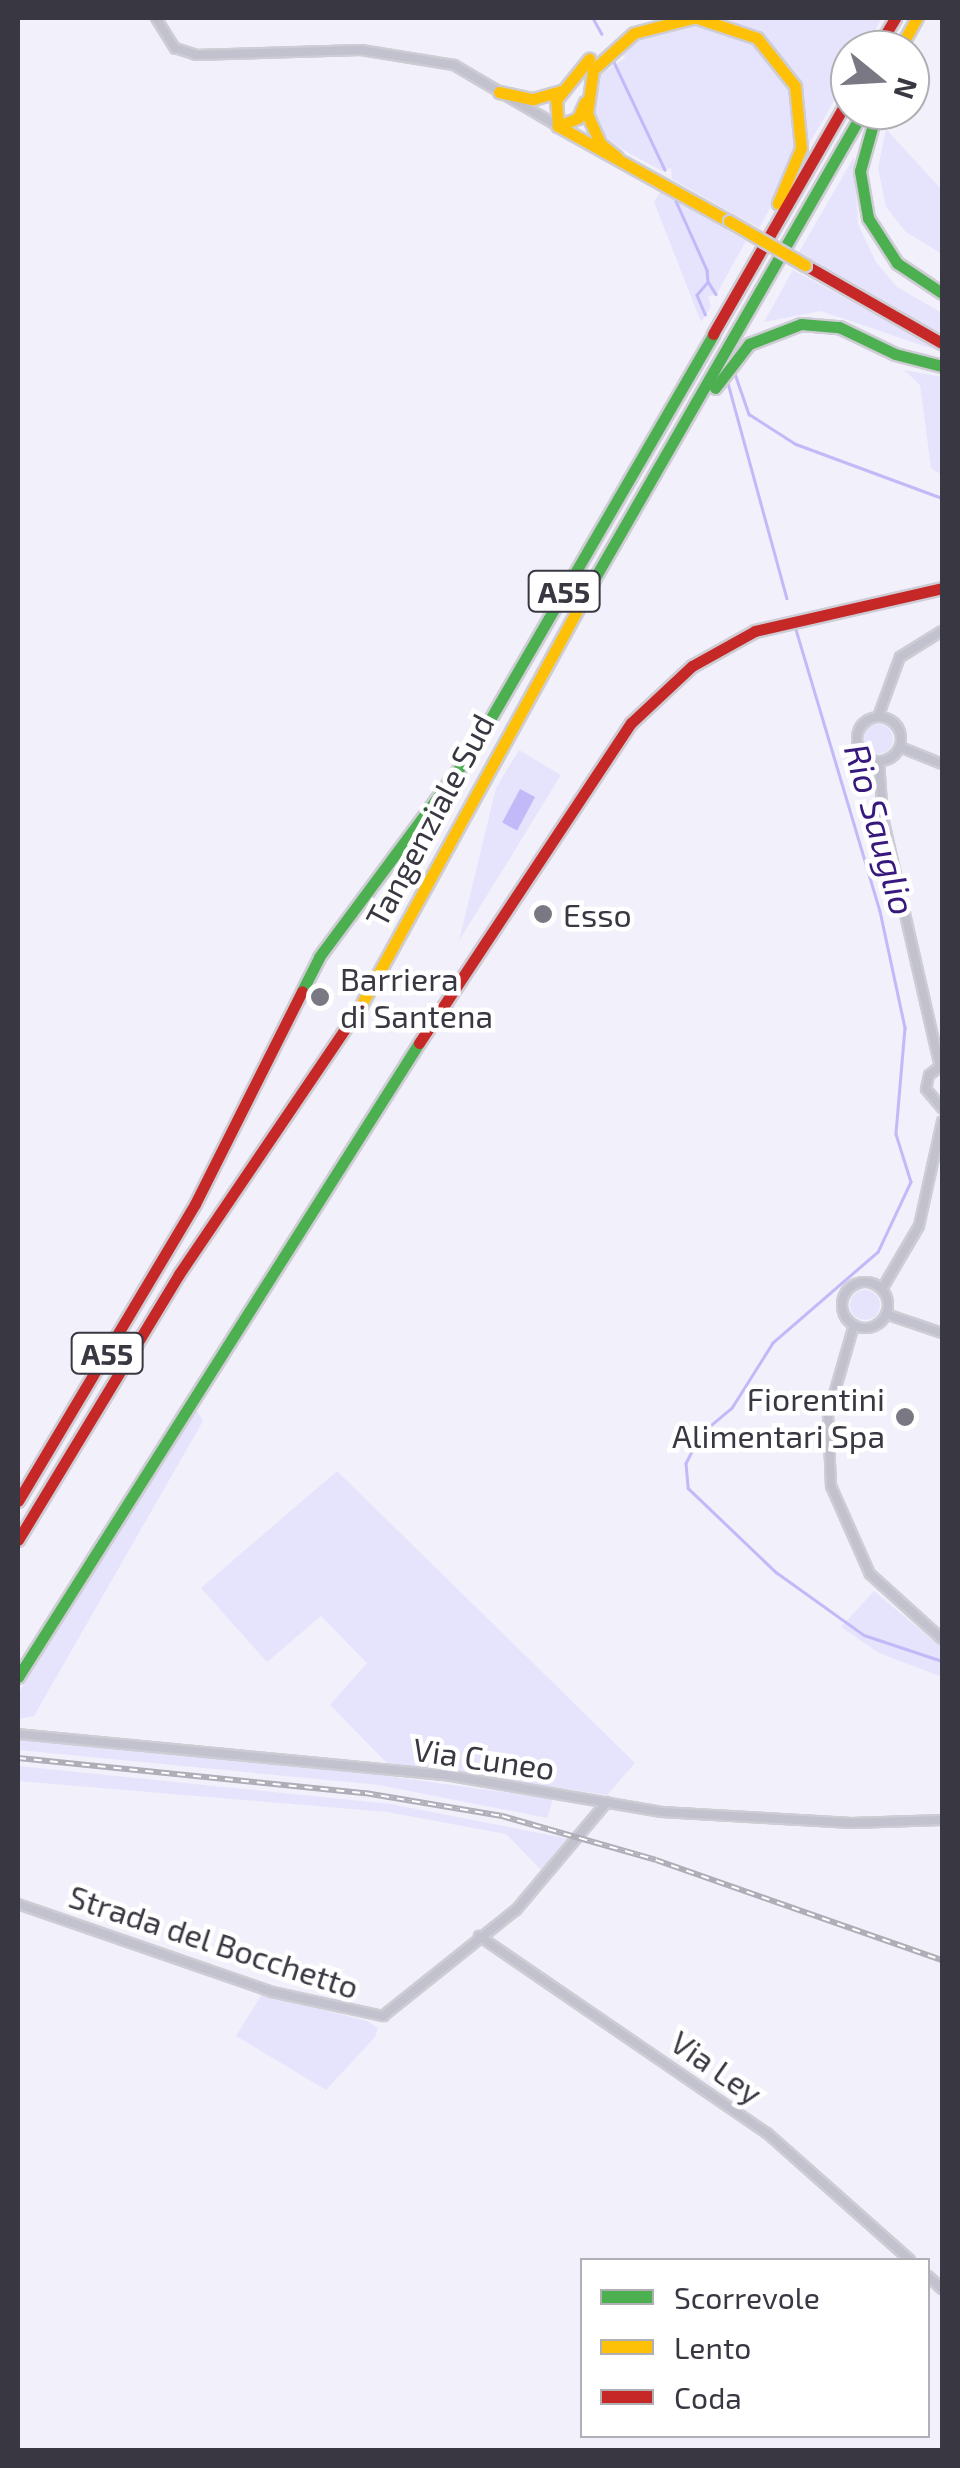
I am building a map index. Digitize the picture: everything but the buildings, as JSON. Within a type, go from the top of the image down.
[{"type":"main road","points":[[558,126],[555,104],[566,88],[601,46],[645,18]]},
{"type":"main road","points":[[558,126],[578,118],[590,76],[607,52],[651,24],[695,18],[756,38],[778,58],[798,96],[799,158],[760,254]]},
{"type":"main road","points":[[499,92],[534,98],[566,88]]},
{"type":"main road","points":[[585,102],[596,136],[617,157]]},
{"type":"main road","points":[[558,126],[942,342]]},
{"type":"main road","name":"Tangenziale Sud","points":[[18,1502],[196,1204],[319,957],[470,754],[831,130]]},
{"type":"main road","name":"Tangenziale Sud","points":[[18,1540],[178,1274],[354,1018],[499,744],[853,130]]},
{"type":"main road","points":[[870,130],[861,158],[868,218],[896,263],[942,293]]},
{"type":"main road","points":[[690,414],[744,348],[791,326],[839,328],[895,354],[942,366]]},
{"type":"main road","points":[[18,1677],[552,836],[631,723],[692,666],[754,631],[942,588]]},
{"type":"street","points":[[156,18],[170,43],[196,55],[361,50],[454,65],[558,126]]},
{"type":"street","points":[[879,761],[863,754],[857,741],[862,726],[878,717],[900,657],[942,631]]},
{"type":"street","points":[[878,717],[899,729],[900,747]]},
{"type":"street","points":[[879,761],[900,747]]},
{"type":"street","points":[[900,747],[942,764]]},
{"type":"street","points":[[879,761],[883,818],[941,1066],[926,1090],[942,1108]]},
{"type":"street","points":[[886,1314],[882,1289],[919,1226],[942,1121]]},
{"type":"street","points":[[882,1289],[863,1282],[846,1293],[844,1314],[854,1325],[876,1325],[886,1314]]},
{"type":"street","points":[[886,1314],[942,1333]]},
{"type":"street","points":[[854,1325],[828,1415],[831,1486],[870,1574],[942,1639]]},
{"type":"street","name":"Via Cuneo","points":[[18,1734],[445,1775],[607,1802],[740,1818],[942,1820]]},
{"type":"street","name":"Strada del Bocchetto","points":[[18,1904],[208,1971],[371,2017],[392,2013],[526,1899],[607,1802]]},
{"type":"street","name":"Via Ley","points":[[479,1936],[767,2133],[908,2258]]},
{"type":"shaded area","points":[[882,18],[875,30],[830,30],[830,108],[809,144],[795,75],[764,38],[728,19]]},
{"type":"shaded area","points":[[703,23],[761,48],[789,85],[799,131],[790,172],[759,228],[672,179],[671,168],[662,171],[620,148],[603,134],[595,113],[599,76],[625,58],[621,49],[631,39],[656,28]]},
{"type":"shaded area","points":[[887,130],[942,190],[942,254],[906,232],[886,207],[878,168]]},
{"type":"shaded area","points":[[854,157],[858,224],[876,262],[897,287],[942,313],[942,334],[799,252]]},
{"type":"shaded area","points":[[660,192],[746,241],[717,293],[708,297],[711,307],[701,322],[654,202]]},
{"type":"shaded area","points":[[793,270],[942,352],[821,311],[764,322]]},
{"type":"shaded area","points":[[904,370],[942,377],[942,475],[931,468],[920,385]]},
{"type":"shaded area","points":[[878,724],[892,733],[893,739],[884,753],[878,754],[864,745],[863,739],[872,725]]},
{"type":"shaded area","points":[[519,750],[561,775],[459,941],[496,788]]},
{"type":"shaded area","points":[[520,789],[535,797],[517,831],[502,823]]},
{"type":"shaded area","points":[[865,1290],[879,1299],[880,1305],[871,1319],[865,1320],[851,1311],[850,1305],[859,1291]]},
{"type":"shaded area","points":[[196,1409],[203,1421],[34,1716],[18,1719],[18,1694]]},
{"type":"shaded area","points":[[337,1471],[635,1763],[607,1795],[387,1763],[330,1705],[367,1663],[321,1616],[267,1662],[201,1588]]},
{"type":"shaded area","points":[[874,1591],[942,1648],[942,1677],[879,1653],[841,1627]]},
{"type":"shaded area","points":[[18,1739],[380,1775],[553,1799],[547,1818],[379,1785],[18,1750]]},
{"type":"shaded area","points":[[18,1766],[391,1804],[575,1840],[544,1873],[506,1834],[387,1812],[18,1781]]},
{"type":"shaded area","points":[[262,1994],[367,2021],[378,2028],[375,2037],[326,2090],[236,2036]]},
{"type":"waterway","name":"Rio Sauglio","points":[[593,18],[602,34]]},
{"type":"waterway","points":[[614,62],[665,170]]},
{"type":"waterway","name":"Rio Sauglio","points":[[676,201],[707,270],[708,282],[697,295],[705,314]]},
{"type":"waterway","points":[[709,283],[716,294]]},
{"type":"waterway","points":[[734,371],[749,414],[796,444],[942,498]]},
{"type":"waterway","name":"Rio Sauglio","points":[[728,383],[787,598]]},
{"type":"waterway","name":"Rio Sauglio","points":[[795,626],[880,911],[905,1028],[896,1134],[911,1182],[878,1252],[773,1343],[732,1408],[701,1434],[686,1463],[688,1488],[776,1572],[864,1635],[942,1661]]},
{"type":"railway","points":[[18,1758],[365,1793],[502,1816],[656,1860],[942,1960]]},
{"type":"traffic: fast","points":[[593,581],[852,130]]},
{"type":"traffic: fast","points":[[871,130],[860,171],[868,218],[897,263],[942,293]]},
{"type":"traffic: fast","points":[[715,388],[749,344],[801,324],[839,327],[895,354],[942,366]]},
{"type":"traffic: fast","points":[[302,991],[319,957],[470,754],[713,334]]},
{"type":"traffic: fast","points":[[18,1677],[419,1043]]},
{"type":"traffic: slow","points":[[617,157],[600,143],[587,114],[593,70],[634,33],[693,18]]},
{"type":"traffic: slow","points":[[697,18],[757,38],[795,86],[801,148],[778,203]]},
{"type":"traffic: slow","points":[[910,30],[917,18]]},
{"type":"traffic: slow","points":[[585,102],[578,118],[558,126],[556,100],[589,59]]},
{"type":"traffic: slow","points":[[499,92],[533,99],[561,91]]},
{"type":"traffic: slow","points":[[558,126],[729,221]]},
{"type":"traffic: slow","points":[[729,221],[805,265]]},
{"type":"traffic: slow","points":[[360,1007],[593,581]]},
{"type":"traffic: jam","points":[[888,30],[895,18]]},
{"type":"traffic: jam","points":[[713,334],[830,130]]},
{"type":"traffic: jam","points":[[805,265],[942,343]]},
{"type":"traffic: jam","points":[[419,1043],[631,723],[692,666],[755,631],[942,588]]},
{"type":"traffic: jam","points":[[18,1501],[195,1204],[302,991]]},
{"type":"traffic: jam","points":[[18,1540],[179,1274],[360,1007]]},
{"type":"place","name":"Esso","points":[[543,914]]},
{"type":"place","name":"Barriera di Santena","points":[[320,997]]},
{"type":"place","name":"Fiorentini Alimentari Spa","points":[[905,1417]]}]
